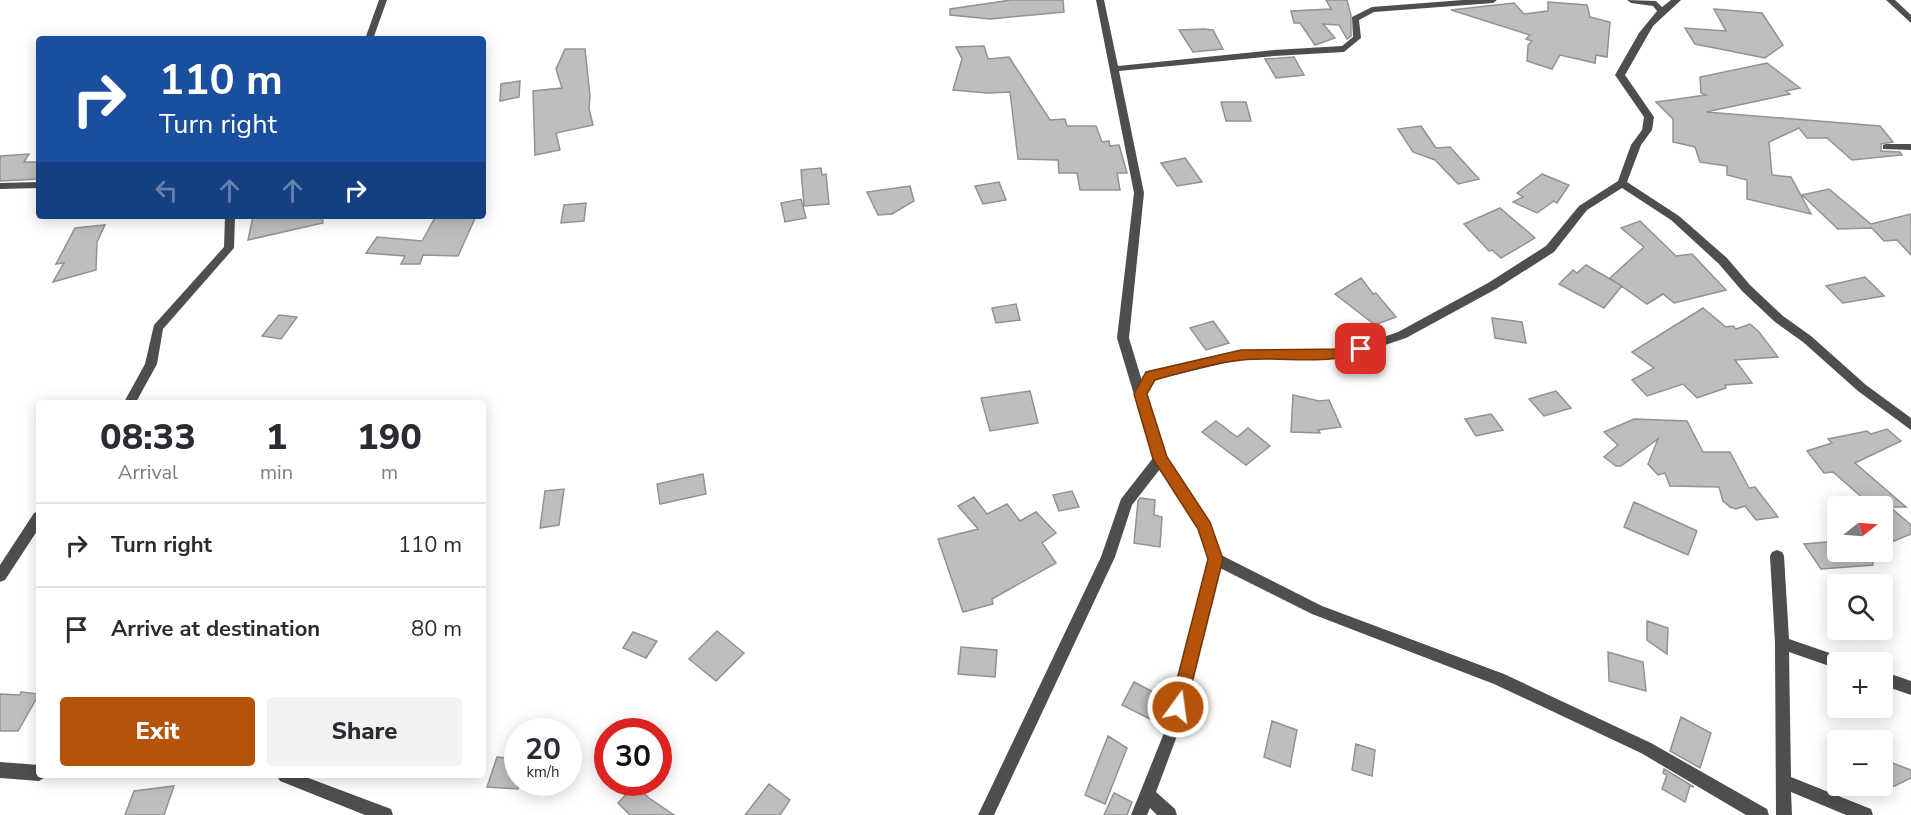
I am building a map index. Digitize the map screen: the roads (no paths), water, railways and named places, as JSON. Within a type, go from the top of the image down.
[{"type":"street","points":[[370,36],[383,0]]},
{"type":"street","points":[[1100,0],[1139,193],[1123,338],[1160,459],[1205,527],[1216,559],[1173,728],[1139,815]]},
{"type":"street","points":[[1114,69],[1344,49],[1358,38],[1355,19],[1372,10],[1493,0]]},
{"type":"street","points":[[1631,0],[1656,4],[1660,10]]},
{"type":"street","points":[[1141,394],[1151,376],[1192,365],[1241,355],[1346,354],[1402,335],[1457,306],[1536,259],[1560,239],[1583,208],[1622,183],[1636,145],[1647,130],[1649,117],[1620,75],[1641,33],[1660,10],[1677,0]]},
{"type":"street","points":[[1890,0],[1911,20]]},
{"type":"street","points":[[1886,147],[1911,147]]},
{"type":"street","points":[[1622,183],[1675,218],[1723,261],[1746,288],[1779,319],[1807,339],[1862,388],[1911,425]]},
{"type":"street","points":[[0,186],[36,185]]},
{"type":"street","points":[[131,400],[151,364],[158,328],[229,248],[230,219]]},
{"type":"street","points":[[986,815],[1108,557],[1126,503],[1160,459]]},
{"type":"street","points":[[0,576],[36,522]]},
{"type":"street","points":[[1777,556],[1782,643],[1784,815]]},
{"type":"street","points":[[1216,559],[1317,610],[1499,679],[1635,743],[1761,815]]},
{"type":"street","points":[[1782,643],[1827,659]]},
{"type":"street","points":[[1893,682],[1911,688]]},
{"type":"street","points":[[0,770],[36,773]]},
{"type":"street","points":[[290,778],[385,815]]},
{"type":"street","points":[[1783,781],[1865,815]]},
{"type":"street","points":[[1147,795],[1169,815]]}]
